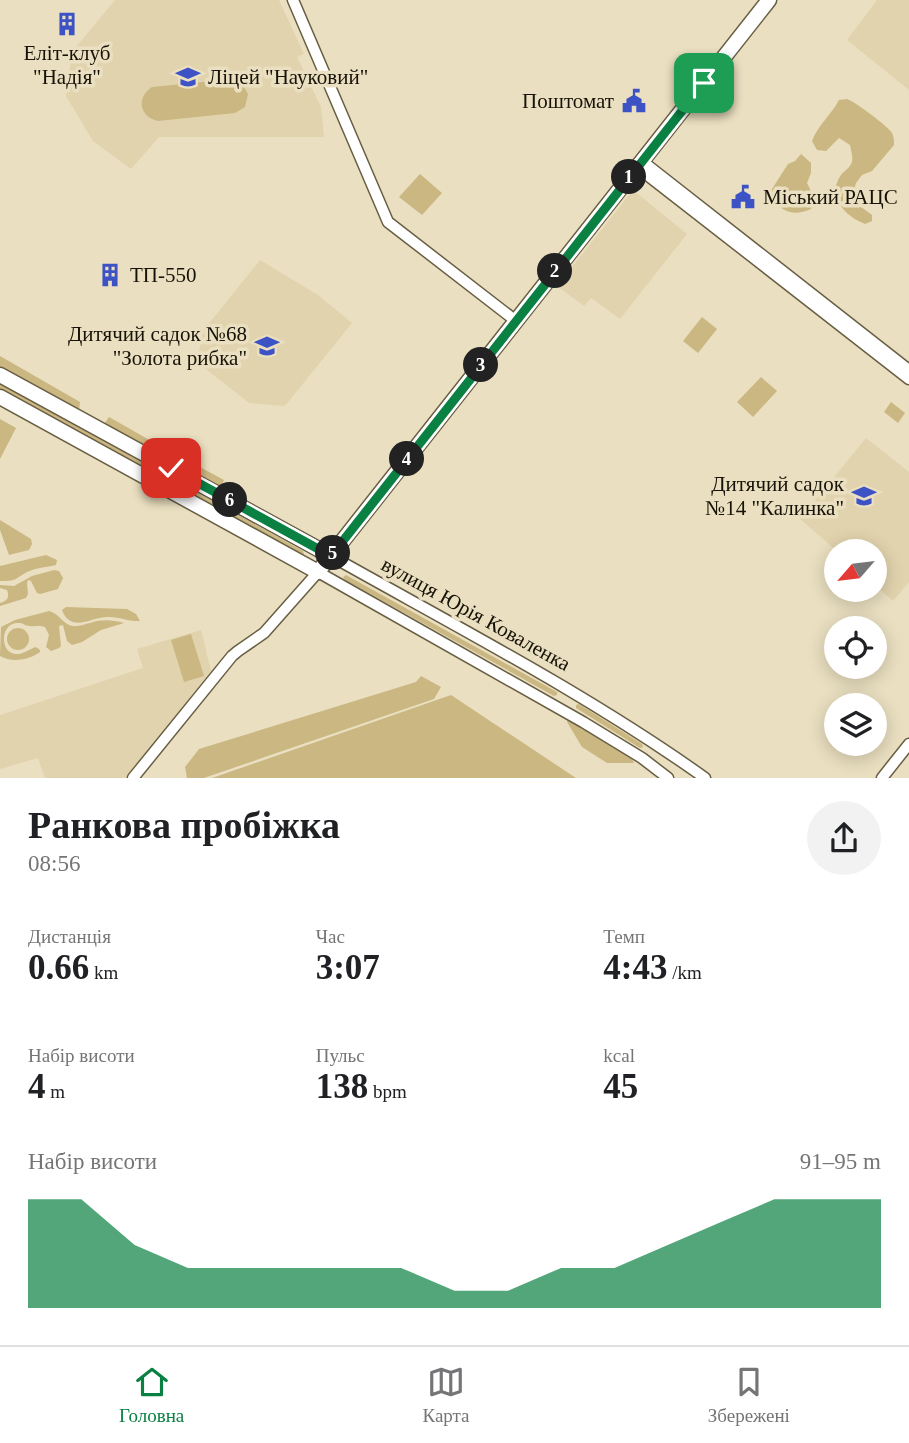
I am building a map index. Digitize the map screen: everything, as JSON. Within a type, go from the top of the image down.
[{"type":"main road","points":[[317,572],[769,0]]},
{"type":"main road","name":"вулиця Юрія Коваленка","points":[[0,375],[331,556]]},
{"type":"main road","name":"вулиця Юрія Коваленка","points":[[0,397],[317,572]]},
{"type":"street","points":[[293,0],[388,222],[516,321]]},
{"type":"street","points":[[640,164],[909,370]]},
{"type":"street","points":[[640,164],[909,379]]},
{"type":"street","name":"вулиця Юрія Коваленка","points":[[331,556],[596,705],[705,778]]},
{"type":"street","points":[[133,778],[232,656],[264,633],[317,572]]},
{"type":"street","name":"вулиця Юрія Коваленка","points":[[317,572],[583,722],[642,758],[668,778]]},
{"type":"street","points":[[882,778],[909,744]]},
{"type":"shaded area","name":"Ліцей \"Науковий\"","points":[[115,0],[279,0],[304,54],[297,57],[321,107],[324,137],[159,137],[131,169],[93,141],[66,96],[72,52]]},
{"type":"shaded area","points":[[877,0],[909,0],[909,90],[847,40]]},
{"type":"shaded area","points":[[233,79],[242,84],[248,94],[245,107],[235,113],[158,121],[147,115],[142,106],[144,96],[152,87]]},
{"type":"shaded area","points":[[847,99],[885,125],[894,139],[894,145],[872,171],[862,175],[856,183],[853,194],[857,204],[872,215],[872,221],[865,224],[845,211],[837,198],[837,183],[852,162],[850,145],[839,138],[826,151],[817,150],[812,141],[839,100]]},
{"type":"shaded area","points":[[801,154],[811,163],[807,183],[815,199],[811,209],[791,212],[773,202],[772,189],[788,164]]},
{"type":"shaded area","points":[[420,174],[442,193],[422,215],[399,197]]},
{"type":"shaded area","points":[[633,190],[687,234],[620,319],[591,298],[584,306],[557,286]]},
{"type":"shaded area","name":"Дитячий садок №68 \"Золота рибка\"","points":[[260,260],[318,295],[352,323],[285,406],[249,403],[197,362],[203,331]]},
{"type":"shaded area","points":[[702,317],[717,329],[698,353],[683,341]]},
{"type":"shaded area","points":[[0,356],[80,402],[79,411],[0,367]]},
{"type":"shaded area","points":[[761,377],[777,391],[753,417],[737,402]]},
{"type":"shaded area","points":[[0,384],[303,551],[304,554],[301,555],[0,389]]},
{"type":"shaded area","points":[[891,402],[905,413],[898,423],[884,412]]},
{"type":"shaded area","points":[[109,417],[153,442],[150,448],[104,424]]},
{"type":"shaded area","points":[[0,419],[16,428],[0,459]]},
{"type":"shaded area","name":"Дитячий садок №14 \"Калинка\"","points":[[866,438],[909,472],[909,582],[893,601],[887,596],[887,539],[824,540],[800,519]]},
{"type":"shaded area","points":[[163,447],[224,480],[221,487],[159,453]]},
{"type":"shaded area","points":[[0,520],[31,539],[29,550],[9,555],[0,530]]},
{"type":"shaded area","points":[[46,555],[57,560],[56,565],[30,571],[12,580],[0,581],[0,566]]},
{"type":"shaded area","points":[[59,571],[63,578],[58,589],[40,594],[28,580],[26,598],[0,606],[8,595],[7,590],[0,588],[0,585],[14,586],[32,576]]},
{"type":"shaded area","points":[[346,575],[557,692],[557,695],[554,696],[345,580],[343,577]]},
{"type":"shaded area","points":[[66,607],[127,609],[136,614],[140,621],[103,617],[73,622],[67,619],[62,610]]},
{"type":"shaded area","points":[[49,611],[73,626],[103,620],[124,623],[101,630],[72,645],[67,641],[63,625],[59,626],[61,646],[51,651],[46,647],[49,635],[45,627],[17,623],[7,628],[5,633],[5,644],[10,652],[23,653],[36,647],[40,652],[20,660],[0,656],[1,627],[15,620]]},
{"type":"shaded area","points":[[18,628],[26,631],[29,639],[26,647],[18,650],[10,647],[7,639],[10,631]]},
{"type":"shaded area","points":[[201,630],[211,671],[125,778],[45,778],[38,758],[0,769],[0,715],[143,668],[137,649]]},
{"type":"shaded area","points":[[191,634],[204,676],[184,682],[171,640]]},
{"type":"shaded area","points":[[421,676],[441,687],[434,699],[204,778],[187,778],[185,767],[199,749],[416,682]]},
{"type":"shaded area","points":[[451,695],[576,778],[212,778]]},
{"type":"shaded area","points":[[579,704],[643,747],[640,748],[576,708]]},
{"type":"shaded area","points":[[568,720],[632,759],[634,763],[607,763],[582,747]]},
{"type":"place","name":"Еліт-клуб \"Надія\"","points":[[67,24]]},
{"type":"place","name":"Ліцей \"Науковий\"","points":[[188,77]]},
{"type":"place","name":"Поштомат","points":[[634,101]]},
{"type":"place","name":"Міський РАЦС","points":[[743,197]]},
{"type":"place","name":"ТП-550","points":[[110,275]]},
{"type":"place","name":"Дитячий садок №68 \"Золота рибка\"","points":[[267,346]]},
{"type":"place","name":"Дитячий садок №14 \"Калинка\"","points":[[864,496]]},
{"type":"route","points":[[171,468],[331,556],[704,83]]}]
